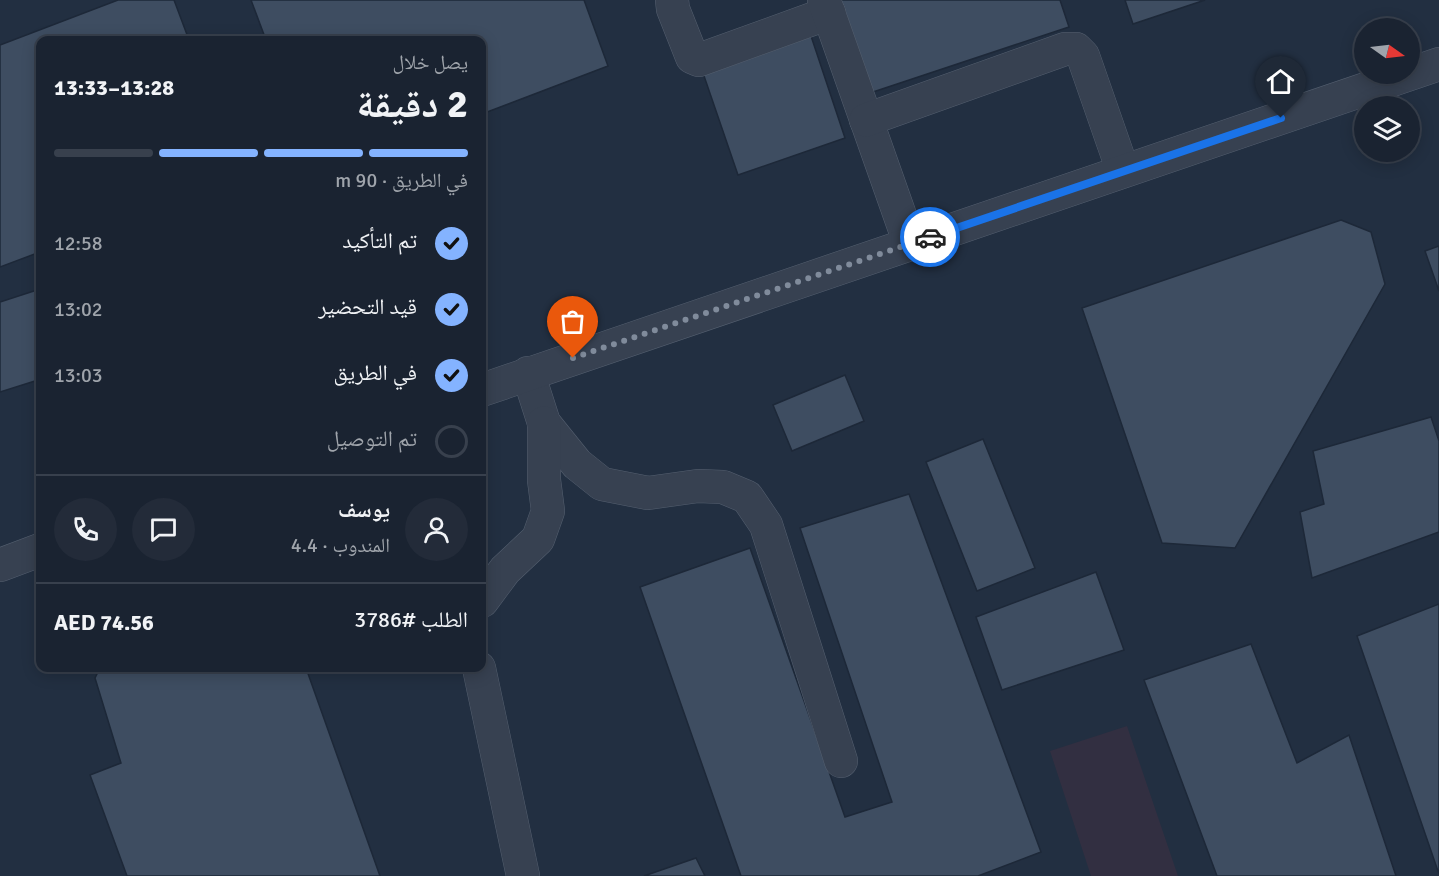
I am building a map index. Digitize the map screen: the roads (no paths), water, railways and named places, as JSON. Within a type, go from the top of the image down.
[{"type":"street","points":[[672,0],[673,9],[692,57],[699,60],[826,7],[910,244]]},
{"type":"street","points":[[866,120],[1065,49],[1076,49],[1083,56],[1123,171]]},
{"type":"street","points":[[486,389],[1439,64]]},
{"type":"street","points":[[486,596],[505,570],[538,539],[548,511],[544,480],[544,423],[528,373]]},
{"type":"street","points":[[544,423],[577,464],[602,484],[648,493],[698,486],[723,487],[747,497],[766,525],[842,761]]},
{"type":"street","points":[[0,565],[36,552]]},
{"type":"street","points":[[480,672],[523,876]]}]
